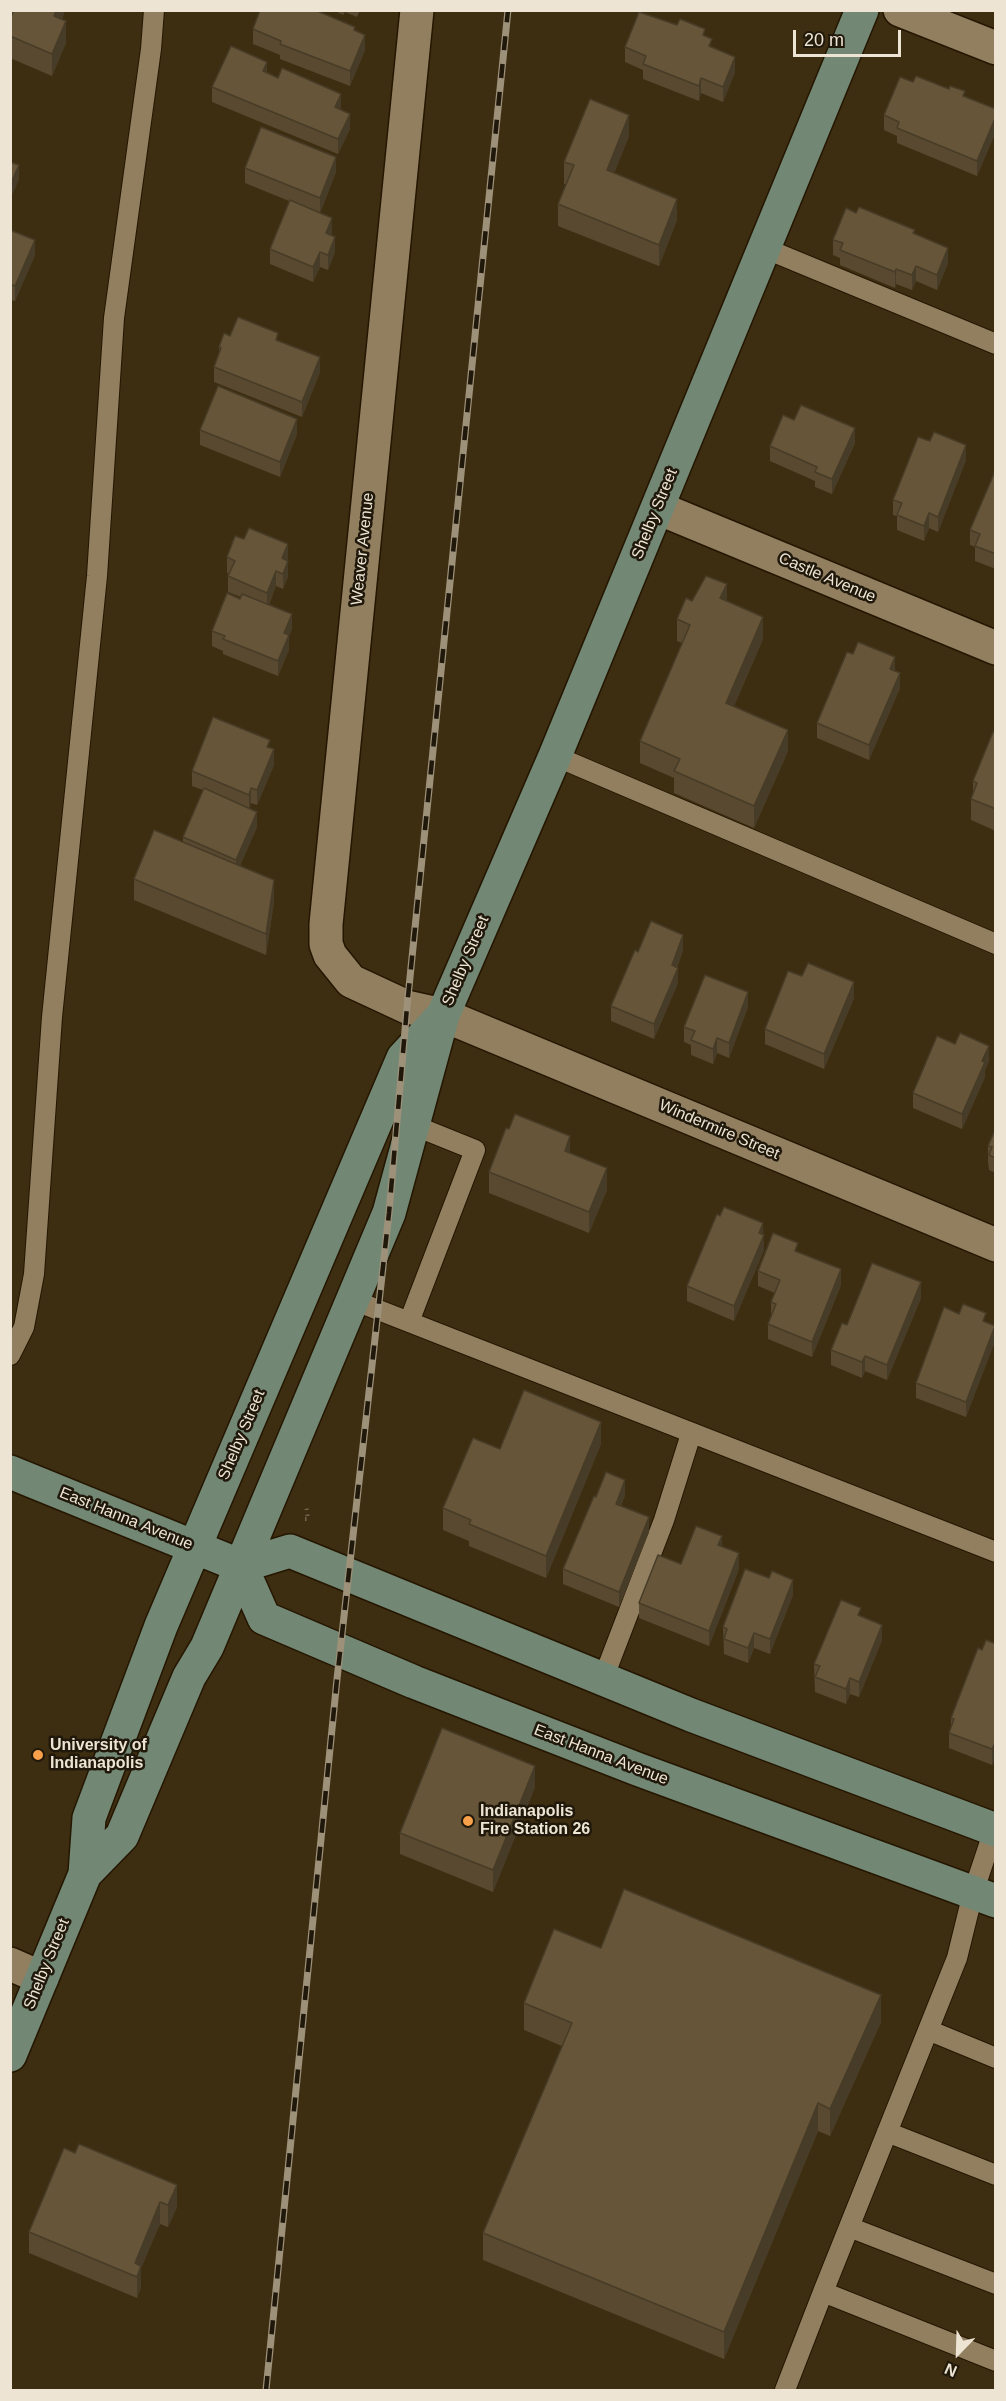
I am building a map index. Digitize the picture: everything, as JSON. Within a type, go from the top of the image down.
[{"type":"main road","name":"Shelby Street","points":[[85,1874],[122,1836],[189,1677],[207,1647],[389,1213],[443,1015],[555,756],[862,10]]},
{"type":"main road","name":"Shelby Street","points":[[10,2055],[85,1874],[88,1818],[161,1626],[403,1058],[443,1015]]},
{"type":"main road","name":"East Hanna Avenue","points":[[10,1472],[241,1566],[264,1618],[414,1682],[636,1769],[984,1897]]},
{"type":"main road","points":[[241,1566],[290,1551],[691,1715],[995,1830]]},
{"type":"street","name":"Weaver Avenue","points":[[417,10],[325,934],[330,956],[351,981],[407,1007],[443,1015]]},
{"type":"street","points":[[900,10],[996,48]]},
{"type":"street","name":"Castle Avenue","points":[[657,508],[996,648]]},
{"type":"street","name":"Windermire Street","points":[[443,1015],[996,1245]]},
{"type":"street","points":[[10,1964],[42,1978]]},
{"type":"lane","points":[[10,1355],[24,1327],[34,1274],[52,1017],[97,576],[114,318],[149,60],[153,10]]},
{"type":"lane","points":[[764,248],[996,344]]},
{"type":"lane","points":[[555,756],[996,944]]},
{"type":"lane","points":[[409,1322],[475,1149],[413,1125]]},
{"type":"lane","points":[[352,1299],[996,1552]]},
{"type":"lane","points":[[603,1678],[664,1520],[692,1434]]},
{"type":"lane","points":[[784,2391],[957,1958],[984,1897],[995,1830]]},
{"type":"lane","points":[[928,2030],[996,2058]]},
{"type":"lane","points":[[887,2132],[996,2175]]},
{"type":"lane","points":[[849,2226],[996,2284]]},
{"type":"lane","points":[[823,2292],[996,2361]]},
{"type":"building","points":[[14,10],[56,10],[54,16],[66,21],[52,54],[10,36],[10,19]]},
{"type":"building","points":[[260,10],[315,10],[355,27],[354,30],[365,35],[350,71],[280,44],[281,41],[253,29]]},
{"type":"building","points":[[639,12],[677,25],[680,19],[705,29],[703,35],[712,39],[709,46],[735,57],[723,87],[701,78],[699,86],[643,64],[646,56],[625,47]]},
{"type":"building","points":[[231,46],[267,62],[263,71],[278,78],[282,68],[341,94],[335,107],[350,114],[338,139],[212,87]]},
{"type":"building","points":[[916,76],[949,89],[950,86],[965,91],[963,96],[996,109],[996,116],[977,161],[897,128],[899,122],[884,115],[900,77],[913,82]]},
{"type":"building","points":[[590,99],[629,115],[607,170],[677,199],[659,245],[558,204],[574,165],[564,162]]},
{"type":"building","points":[[261,127],[336,157],[320,198],[245,168]]},
{"type":"building","points":[[10,162],[19,165],[10,185]]},
{"type":"building","points":[[290,200],[332,218],[326,233],[335,237],[328,255],[320,252],[313,267],[270,249]]},
{"type":"building","points":[[859,207],[915,230],[913,233],[948,248],[937,275],[916,266],[912,275],[896,269],[895,272],[840,250],[843,243],[833,240],[846,208],[856,213]]},
{"type":"building","points":[[10,230],[35,240],[15,286],[10,284]]},
{"type":"building","points":[[238,317],[278,333],[276,340],[320,357],[302,402],[214,367],[224,333],[230,336]]},
{"type":"building","points":[[218,386],[297,419],[280,462],[200,430]]},
{"type":"building","points":[[801,405],[855,428],[832,479],[815,472],[817,467],[770,446],[783,415],[794,420]]},
{"type":"building","points":[[934,432],[966,445],[938,517],[929,513],[924,526],[897,515],[902,503],[893,500],[918,437],[930,441]]},
{"type":"building","points":[[996,469],[996,554],[975,546],[980,534],[970,530]]},
{"type":"building","points":[[249,528],[288,544],[282,558],[288,561],[283,574],[276,571],[267,593],[228,576],[235,561],[227,557],[235,536],[244,539]]},
{"type":"building","points":[[706,576],[727,584],[720,598],[763,617],[726,703],[788,730],[754,806],[674,771],[680,759],[640,741],[690,625],[677,619],[686,598],[692,601]]},
{"type":"building","points":[[227,593],[240,599],[242,594],[292,614],[284,633],[289,635],[278,661],[223,639],[225,636],[212,631]]},
{"type":"building","points":[[858,642],[895,657],[890,669],[900,673],[869,745],[817,723],[847,652],[853,654]]},
{"type":"building","points":[[213,717],[270,740],[267,747],[274,749],[257,790],[251,788],[249,795],[192,771]]},
{"type":"building","points":[[993,732],[996,733],[996,809],[971,799],[977,783],[973,781]]},
{"type":"building","points":[[204,788],[257,812],[236,860],[183,837]]},
{"type":"building","points":[[154,830],[274,880],[266,934],[134,879]]},
{"type":"building","points":[[651,921],[683,935],[672,965],[678,968],[654,1024],[611,1006],[635,950],[638,952]]},
{"type":"building","points":[[808,963],[854,982],[824,1054],[765,1029],[788,971],[802,976]]},
{"type":"building","points":[[705,975],[748,992],[729,1043],[717,1038],[713,1049],[691,1040],[695,1031],[684,1027]]},
{"type":"building","points":[[960,1033],[989,1046],[982,1061],[985,1062],[962,1114],[913,1093],[937,1036],[955,1044]]},
{"type":"building","points":[[515,1114],[570,1136],[565,1151],[607,1168],[589,1212],[489,1172],[506,1128],[509,1129]]},
{"type":"building","points":[[996,1128],[996,1158],[989,1155],[992,1147],[988,1146]]},
{"type":"building","points":[[724,1207],[763,1223],[759,1233],[764,1235],[734,1306],[687,1286],[717,1214],[720,1216]]},
{"type":"building","points":[[773,1233],[798,1243],[795,1251],[841,1269],[812,1342],[768,1324],[776,1304],[771,1302],[780,1280],[758,1271]]},
{"type":"building","points":[[872,1263],[921,1282],[887,1365],[865,1356],[862,1362],[831,1350],[842,1323],[847,1325]]},
{"type":"building","points":[[963,1304],[986,1313],[983,1321],[995,1326],[966,1402],[916,1383],[944,1307],[959,1314]]},
{"type":"building","points":[[524,1390],[601,1422],[546,1556],[469,1524],[471,1520],[443,1508],[473,1438],[500,1449]]},
{"type":"building","points":[[606,1472],[625,1480],[616,1504],[649,1517],[619,1592],[563,1569]]},
{"type":"building","points":[[696,1526],[722,1536],[718,1545],[739,1553],[709,1631],[639,1603],[658,1555],[681,1564]]},
{"type":"building","points":[[745,1569],[769,1578],[772,1571],[793,1580],[770,1639],[754,1633],[748,1648],[724,1639],[727,1629],[723,1627]]},
{"type":"building","points":[[841,1600],[861,1608],[858,1615],[882,1625],[859,1682],[850,1678],[846,1689],[815,1677],[820,1666],[814,1664]]},
{"type":"building","points":[[986,1640],[996,1644],[996,1741],[992,1749],[949,1733],[954,1719],[951,1718],[978,1648],[982,1650]]},
{"type":"building","name":"Indianapolis Fire Station 26","points":[[442,1728],[535,1766],[493,1870],[400,1833]]},
{"type":"building","points":[[624,1889],[881,1995],[830,2109],[818,2103],[724,2332],[483,2233],[572,2023],[524,2003],[554,1929],[601,1948]]},
{"type":"building","points":[[79,2144],[177,2185],[168,2205],[160,2202],[135,2263],[141,2266],[137,2277],[29,2232],[64,2148],[75,2153]]},
{"type":"railway","points":[[266,2390],[337,1679],[389,1213],[407,1007],[508,10]]},
{"type":"place","name":"University of Indianapolis","points":[[38,1755]]},
{"type":"place","name":"Indianapolis Fire Station 26","points":[[468,1821]]}]
